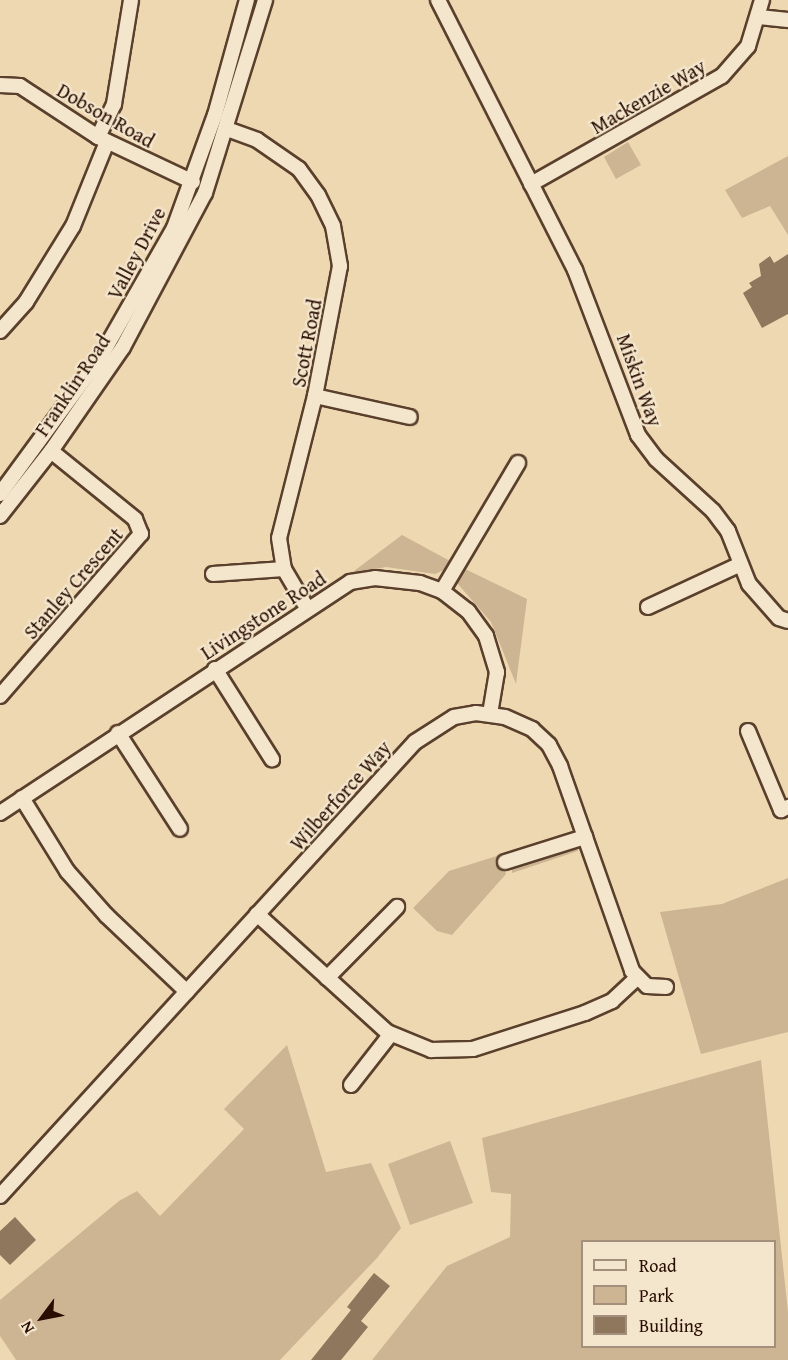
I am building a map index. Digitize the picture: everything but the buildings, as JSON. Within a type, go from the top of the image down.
[{"type":"street","points":[[0,331],[26,302],[73,226],[114,104],[130,0]]},
{"type":"street","name":"Valley Drive","points":[[0,494],[44,439],[103,352],[168,238],[193,182],[248,0]]},
{"type":"street","name":"Franklin Road","points":[[0,516],[51,451],[123,347],[205,193],[227,129],[265,0]]},
{"type":"street","name":"Miskin Way","points":[[438,0],[592,308],[638,435],[656,459],[713,511],[728,531],[749,584],[764,602],[788,621]]},
{"type":"street","name":"Mackenzie Way","points":[[531,184],[720,77],[745,51],[759,17],[762,0]]},
{"type":"street","points":[[759,17],[788,20]]},
{"type":"street","name":"Dobson Road","points":[[0,85],[20,86],[103,139],[193,182]]},
{"type":"street","name":"Scott Road","points":[[227,129],[257,140],[299,169],[318,195],[333,226],[340,266],[315,396],[279,538],[284,569],[307,608]]},
{"type":"street","points":[[315,396],[410,417]]},
{"type":"street","name":"Stanley Crescent","points":[[0,696],[141,534],[135,519],[51,451]]},
{"type":"street","points":[[441,591],[518,463]]},
{"type":"street","points":[[648,607],[741,564]]},
{"type":"street","points":[[213,574],[284,569]]},
{"type":"street","name":"Livingstone Road","points":[[0,813],[307,608],[350,582],[375,578],[420,583],[441,591],[468,611],[486,636],[497,672],[490,714]]},
{"type":"street","points":[[215,669],[272,759]]},
{"type":"street","name":"Wilberforce Way","points":[[0,1194],[417,739],[449,719],[490,714],[525,725],[549,745],[560,766],[637,978]]},
{"type":"street","points":[[748,731],[781,810],[788,807]]},
{"type":"street","points":[[118,733],[180,829]]},
{"type":"street","points":[[22,798],[67,871],[107,916],[187,992]]},
{"type":"street","points":[[506,863],[585,837]]},
{"type":"street","points":[[327,978],[397,907]]},
{"type":"street","points":[[257,914],[390,1035],[431,1050],[473,1049],[591,1011],[612,1000],[637,978],[650,987],[666,987]]},
{"type":"street","points":[[351,1085],[390,1035]]},
{"type":"green space","points":[[628,142],[641,165],[616,179],[604,157]]},
{"type":"green space","points":[[788,156],[788,235],[770,206],[742,218],[725,190]]},
{"type":"green space","points":[[402,535],[450,561],[446,569],[435,574],[386,567],[350,574]]},
{"type":"green space","points":[[461,567],[527,599],[516,684],[491,622],[457,583]]},
{"type":"green space","points":[[576,844],[578,851],[512,873],[512,866]]},
{"type":"green space","points":[[500,855],[506,874],[452,935],[437,931],[413,908],[449,871]]},
{"type":"green space","points":[[788,878],[788,1032],[701,1054],[660,912],[722,904]]},
{"type":"green space","points":[[287,1045],[326,1172],[371,1163],[401,1228],[377,1258],[280,1360],[16,1360],[0,1336],[0,1300],[119,1201],[137,1191],[160,1216],[244,1129],[224,1109]]},
{"type":"green space","points":[[761,1060],[788,1312],[788,1360],[372,1360],[447,1266],[510,1237],[511,1194],[491,1192],[482,1138]]},
{"type":"green space","points":[[450,1141],[473,1203],[410,1225],[388,1164]]}]
